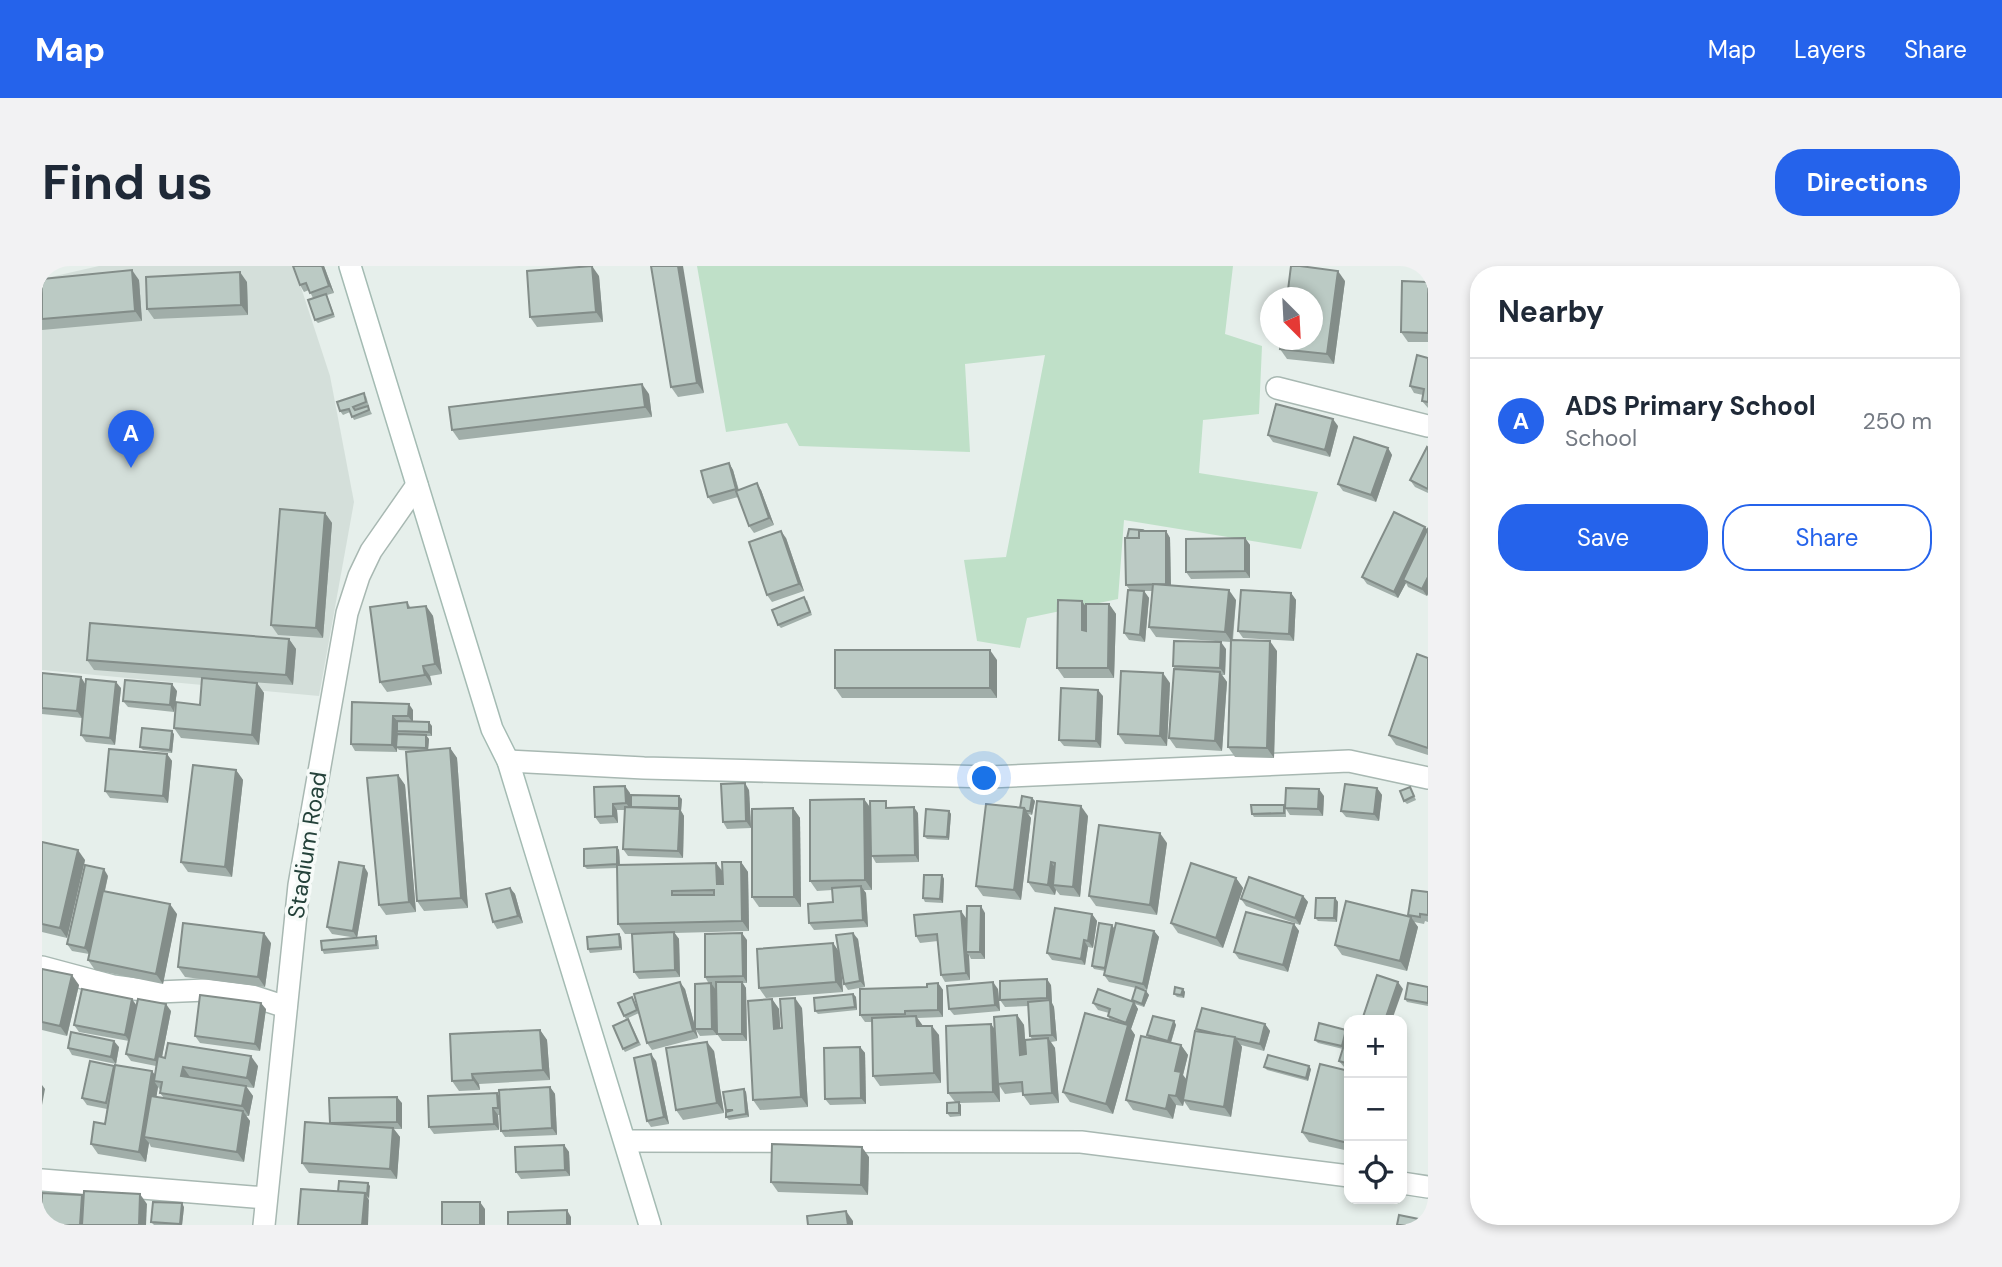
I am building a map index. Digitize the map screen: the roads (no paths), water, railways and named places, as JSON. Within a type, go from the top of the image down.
[{"type":"street","points":[[350,266],[492,729],[508,761],[650,1225]]},
{"type":"street","points":[[1278,388],[1428,426]]},
{"type":"street","name":"Stadium Road","points":[[264,1225],[299,885],[347,613],[359,576],[371,551],[417,485]]},
{"type":"street","points":[[508,761],[644,768],[990,777],[1349,761],[1428,778]]},
{"type":"street","points":[[42,967],[113,986],[158,992],[206,990],[252,996],[286,1007]]},
{"type":"street","points":[[626,1141],[1081,1142],[1344,1175]]},
{"type":"street","points":[[42,1180],[265,1198]]},
{"type":"street","points":[[1407,1185],[1428,1187]]},
{"type":"place","name":"ADS Primary School","points":[[131,468]]}]
